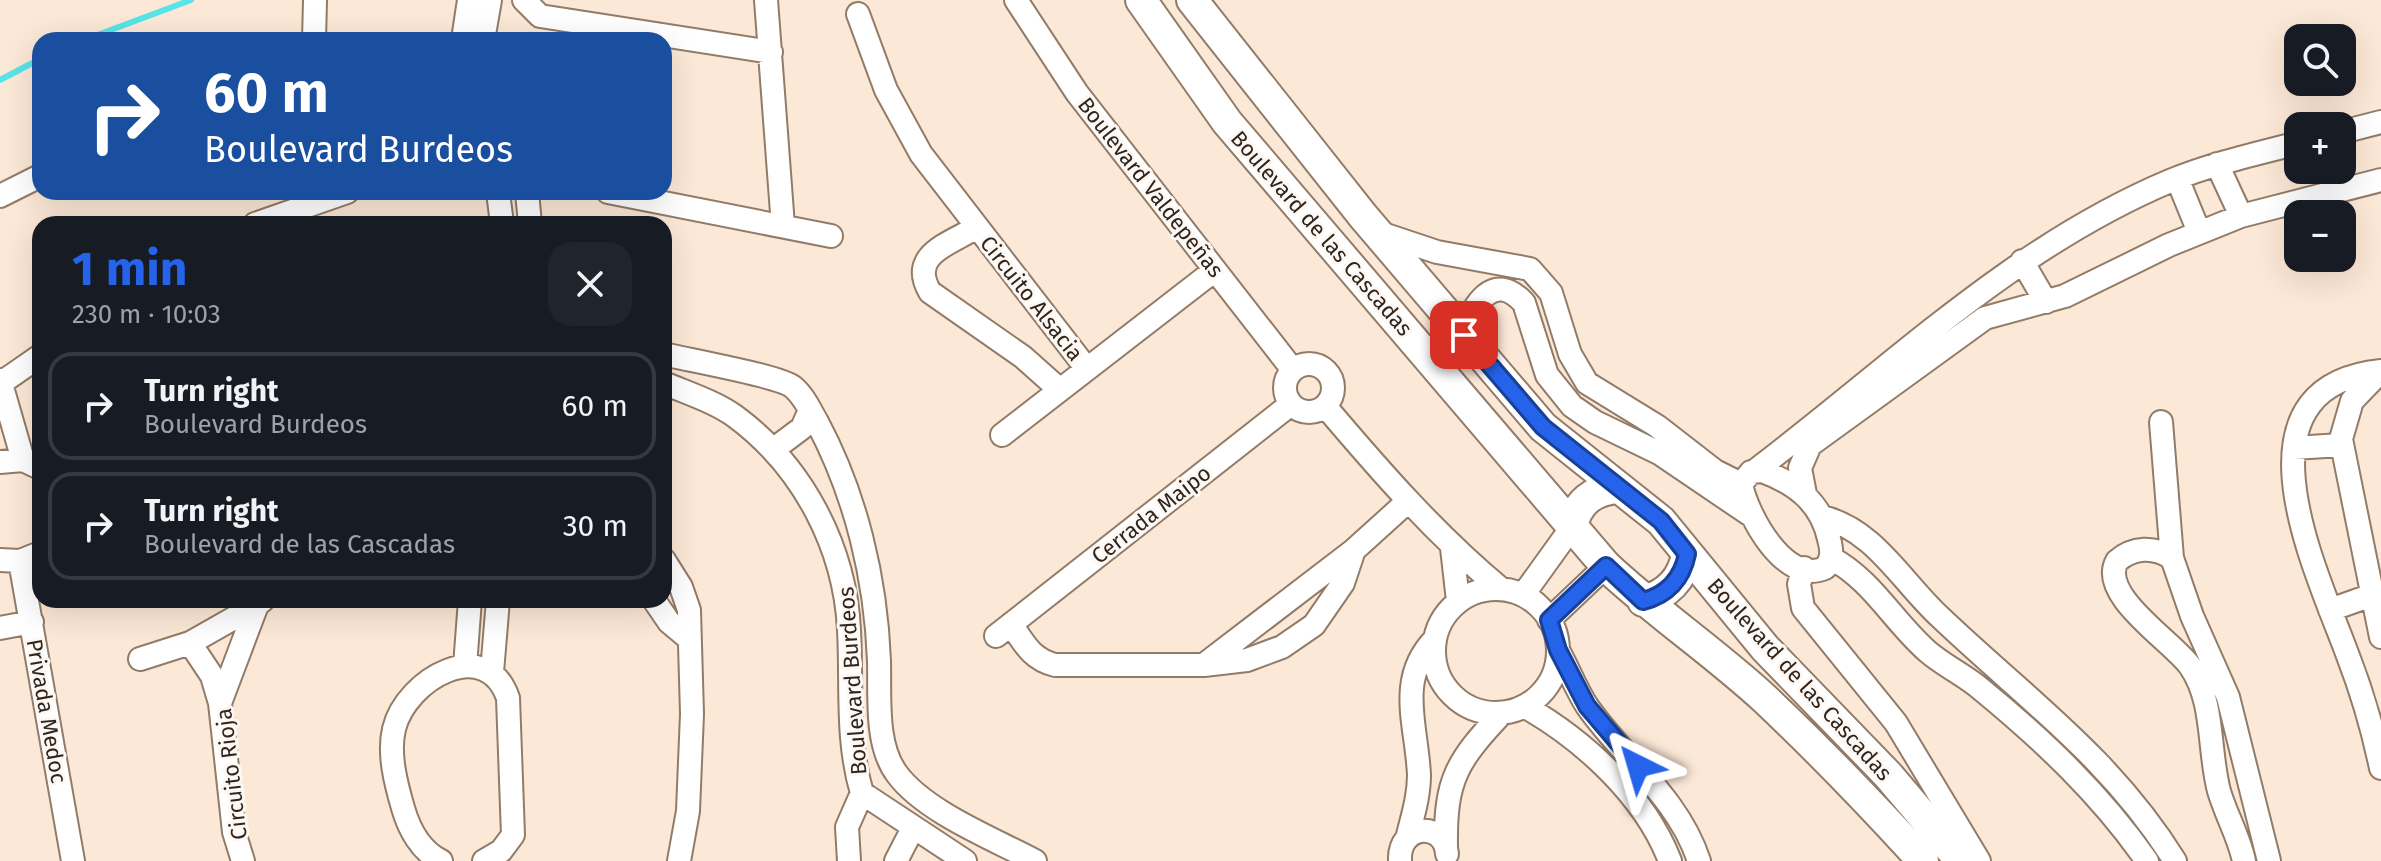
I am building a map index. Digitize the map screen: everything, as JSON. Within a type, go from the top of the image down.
[{"type":"main road","name":"Boulevard de las Cascadas","points":[[1141,0],[1227,122],[1606,566],[1643,601],[1763,697],[1862,793],[1923,861]]},
{"type":"main road","name":"Boulevard de las Cascadas","points":[[1192,0],[1375,231],[1543,427],[1661,521],[1765,648],[1888,775],[1961,861]]},
{"type":"main road","points":[[1572,527],[1584,502],[1599,491],[1618,488]]},
{"type":"main road","points":[[1643,601],[1670,588],[1682,572],[1687,554]]},
{"type":"street","points":[[464,32],[469,0]]},
{"type":"street","points":[[484,32],[490,0]]},
{"type":"street","points":[[524,0],[540,16],[643,32]]},
{"type":"street","points":[[766,0],[783,226]]},
{"type":"street","name":"Boulevard Valdepeñas","points":[[1016,0],[1077,93],[1293,370]]},
{"type":"street","points":[[314,32],[315,1]]},
{"type":"street","name":"Circuito Alsacia","points":[[858,14],[886,90],[921,154],[1087,369]]},
{"type":"street","points":[[672,37],[771,52]]},
{"type":"street","points":[[2356,128],[2381,122]]},
{"type":"street","points":[[2147,861],[2104,805],[2048,746],[1979,687],[1943,664],[1918,643],[1860,577],[1831,558],[1822,517],[1805,494],[1799,477],[1805,452],[1854,402],[2022,261],[2084,224],[2177,178],[2284,147]]},
{"type":"street","points":[[2217,164],[2241,216]]},
{"type":"street","points":[[2177,178],[2199,232]]},
{"type":"street","points":[[1749,477],[1854,402],[1985,318],[2089,287],[2199,232],[2241,216],[2381,180]]},
{"type":"street","points":[[4,199],[32,181]]},
{"type":"street","points":[[278,216],[323,200]]},
{"type":"street","points":[[649,200],[831,236]]},
{"type":"street","name":"Circuito Alsacia","points":[[977,227],[927,257],[921,267],[922,280],[930,292],[1023,357],[1060,390]]},
{"type":"street","points":[[1375,231],[1437,252],[1530,269],[1551,293],[1574,364],[1587,383],[1657,426],[1715,471],[1781,478],[1805,494]]},
{"type":"street","points":[[2022,261],[2046,302]]},
{"type":"street","name":"Circuito Alsacia","points":[[1002,435],[1215,270]]},
{"type":"street","points":[[1464,335],[1472,310],[1481,297],[1497,290],[1519,297],[1524,303],[1547,375],[1572,406],[1595,422],[1659,453],[1749,514],[1775,549],[1804,568],[1821,570],[1831,558]]},
{"type":"street","name":"Boulevard Burdeos","points":[[672,356],[791,385],[810,410],[832,450],[865,549],[878,632],[881,730],[889,761],[906,784],[930,803],[1035,861]]},
{"type":"street","points":[[0,462],[31,464],[0,382],[32,361]]},
{"type":"street","points":[[1314,364],[1331,377],[1331,398],[1325,406],[1314,412],[1301,411],[1291,404],[1285,393],[1286,380],[1293,370],[1314,364]]},
{"type":"street","points":[[2381,372],[2352,401],[2342,426],[2341,445],[2381,637]]},
{"type":"street","points":[[2381,372],[2347,379],[2319,396],[2304,418],[2294,448],[2292,476],[2302,531],[2362,695],[2381,768]]},
{"type":"street","name":"Boulevard Burdeos","points":[[672,387],[733,415],[774,449],[820,517],[844,577],[854,768],[862,793],[965,861]]},
{"type":"street","name":"Cerrada Maipo","points":[[1291,404],[1004,630],[1042,662],[1055,665],[1204,665],[1247,660],[1282,647],[1314,625],[1343,583],[1354,550]]},
{"type":"street","points":[[1325,406],[1407,502],[1452,548],[1501,589]]},
{"type":"street","points":[[774,449],[802,428],[810,410]]},
{"type":"street","points":[[2161,422],[2172,558],[2198,629],[2228,697],[2269,861]]},
{"type":"street","points":[[2294,448],[2341,445]]},
{"type":"street","points":[[1749,477],[1749,514]]},
{"type":"street","name":"Cerrada Maipo","points":[[1204,665],[1354,550],[1407,502]]},
{"type":"street","points":[[1822,517],[1862,534],[1933,611],[2040,704],[2110,774],[2175,861]]},
{"type":"street","points":[[1523,595],[1572,527]]},
{"type":"street","points":[[1452,548],[1458,601]]},
{"type":"street","points":[[2172,558],[2156,549],[2138,550],[2117,561],[2112,574],[2124,600],[2186,660],[2203,690],[2219,791],[2244,861]]},
{"type":"street","name":"Privada Medoc","points":[[20,558],[73,861]]},
{"type":"street","points":[[1549,620],[1606,566]]},
{"type":"street","points":[[1804,568],[1799,584],[1803,608],[1896,723],[1979,861]]},
{"type":"street","points":[[672,573],[689,610],[687,637],[691,728],[688,811],[679,861]]},
{"type":"street","points":[[1397,851],[1416,805],[1419,774],[1410,704],[1413,671],[1434,640],[1442,618],[1458,601],[1479,591],[1501,589],[1523,595],[1542,609],[1549,620],[1558,650],[1587,706],[1656,786],[1690,834],[1699,861]]},
{"type":"street","points":[[2330,610],[2372,595]]},
{"type":"street","points":[[140,659],[190,643],[250,608]]},
{"type":"street","name":"Circuito Rioja","points":[[243,861],[234,832],[220,703],[258,608]]},
{"type":"street","points":[[465,666],[469,608]]},
{"type":"street","points":[[492,672],[497,608]]},
{"type":"street","points":[[659,608],[669,622],[687,637]]},
{"type":"street","points":[[0,628],[32,622]]},
{"type":"street","points":[[2170,646],[2198,629]]},
{"type":"street","points":[[1434,640],[1434,663],[1458,701],[1479,711],[1502,713],[1524,706],[1542,692],[1554,673],[1558,650]]},
{"type":"street","points":[[190,643],[212,676],[220,703]]},
{"type":"street","points":[[1943,664],[1971,645]]},
{"type":"street","points":[[441,861],[421,845],[408,823],[392,755],[394,729],[414,692],[427,681],[465,666],[492,672],[503,683],[508,698],[513,835],[501,851],[484,861]]},
{"type":"street","points":[[850,704],[880,702]]},
{"type":"street","points":[[1524,706],[1556,724],[1628,792],[1661,838],[1670,861]]},
{"type":"street","points":[[1452,854],[1446,808],[1450,784],[1463,759],[1502,713]]},
{"type":"street","points":[[849,861],[847,827],[862,793]]},
{"type":"street","points":[[896,861],[913,828]]},
{"type":"street","points":[[1397,851],[1422,830],[1437,834],[1452,854]]},
{"type":"waterway","points":[[105,32],[191,0]]},
{"type":"waterway","points":[[0,80],[32,63]]},
{"type":"route","points":[[1464,335],[1543,427],[1661,521],[1687,554],[1677,580],[1662,594],[1643,601],[1606,566],[1549,620],[1554,628],[1558,650],[1587,706],[1638,766]]}]
